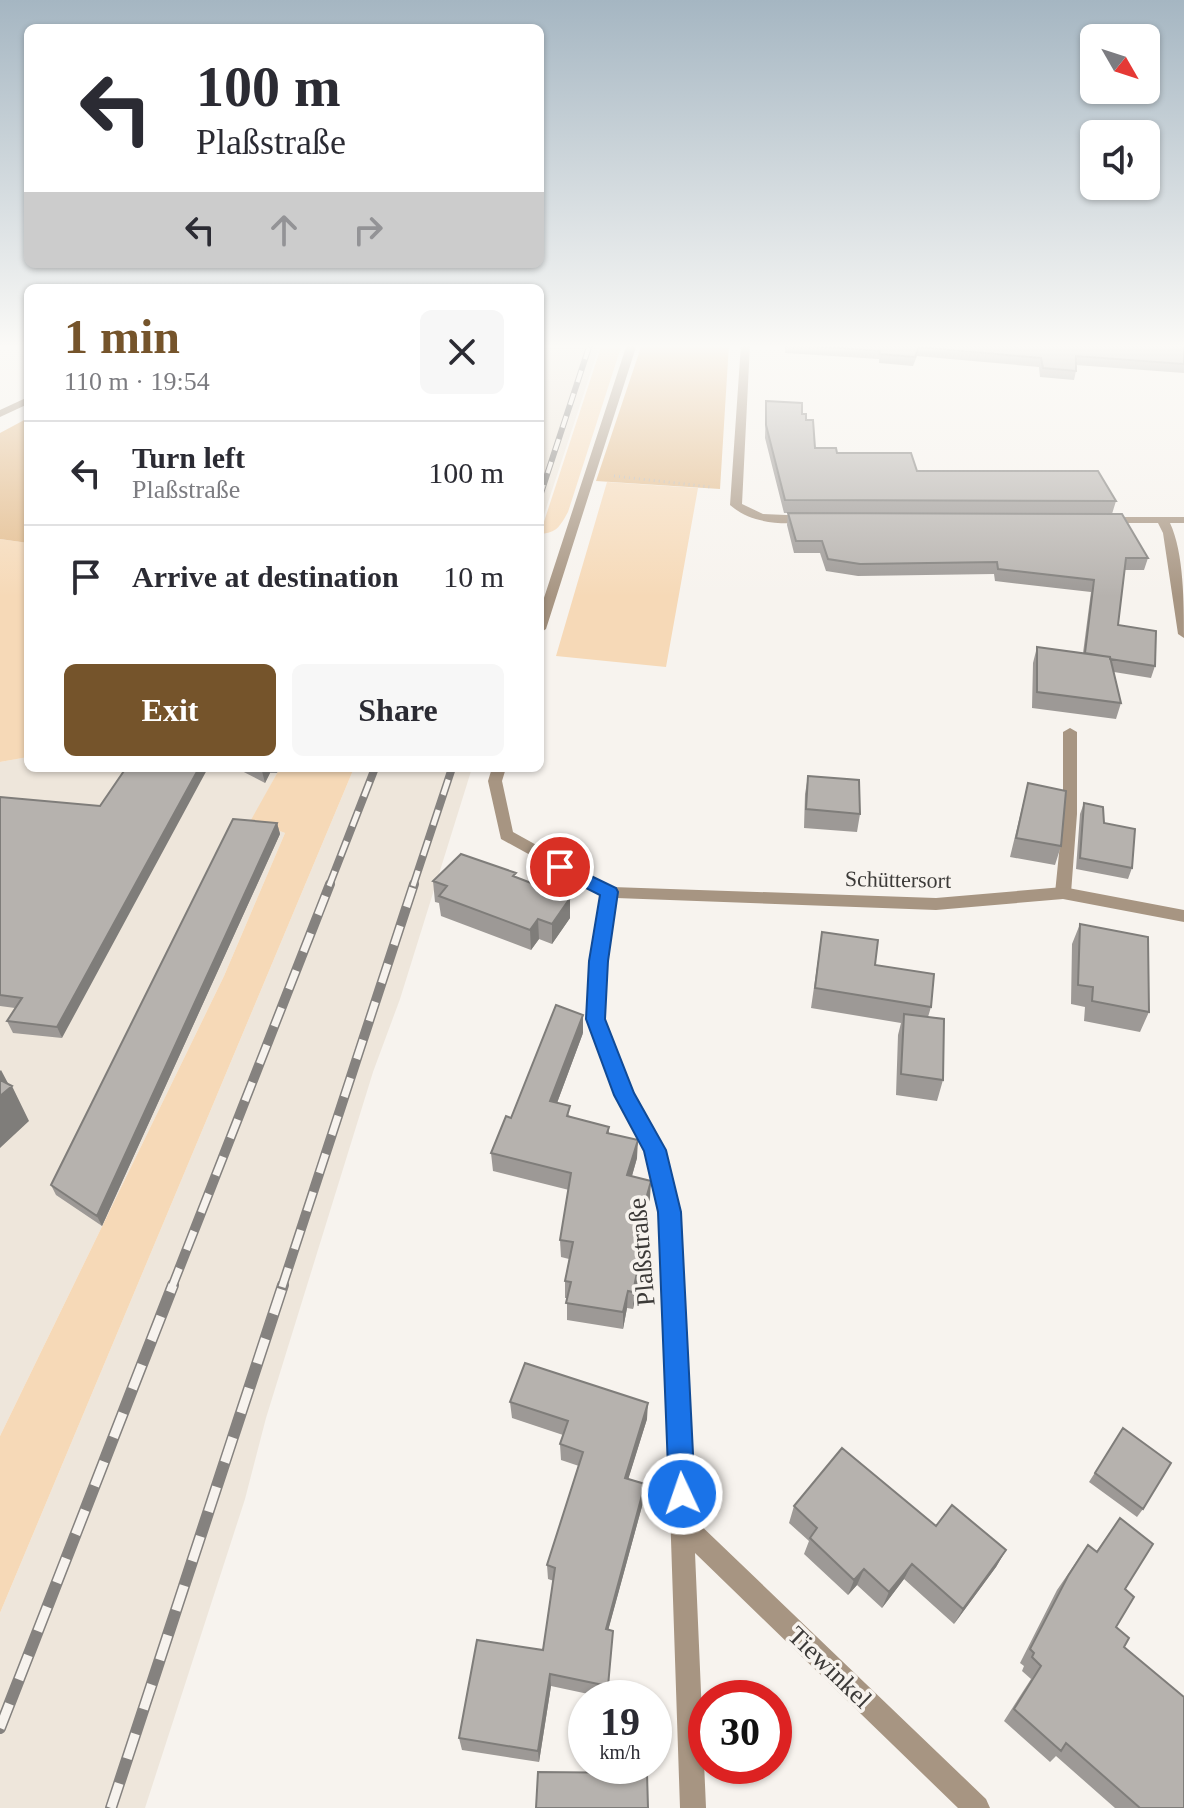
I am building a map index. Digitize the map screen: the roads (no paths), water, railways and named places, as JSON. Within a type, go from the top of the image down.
[{"type":"street","points":[[544,616],[604,428]]},
{"type":"street","points":[[740,428],[736,505],[747,514],[770,519],[817,519]]},
{"type":"street","points":[[1084,520],[1184,520]]},
{"type":"street","points":[[1162,520],[1169,533],[1184,634]]},
{"type":"street","points":[[1063,893],[1070,814],[1070,732]]},
{"type":"street","points":[[498,772],[495,781],[506,835],[609,892]]},
{"type":"street","name":"Schüttersort","points":[[609,892],[936,904],[1063,893],[1184,916]]},
{"type":"street","name":"Plaßstraße","points":[[609,892],[595,1019],[625,1095],[655,1150],[670,1212],[693,1808]]},
{"type":"street","name":"Tiewinkel","points":[[684,1526],[977,1808]]},
{"type":"railway","points":[[544,484],[562,428]]},
{"type":"railway","points":[[329,886],[373,772]]},
{"type":"railway","points":[[413,886],[451,772]]},
{"type":"railway","points":[[172,1287],[330,884]]},
{"type":"railway","points":[[282,1287],[414,884]]},
{"type":"railway","points":[[0,1728],[173,1285]]},
{"type":"railway","points":[[111,1808],[283,1285]]}]
